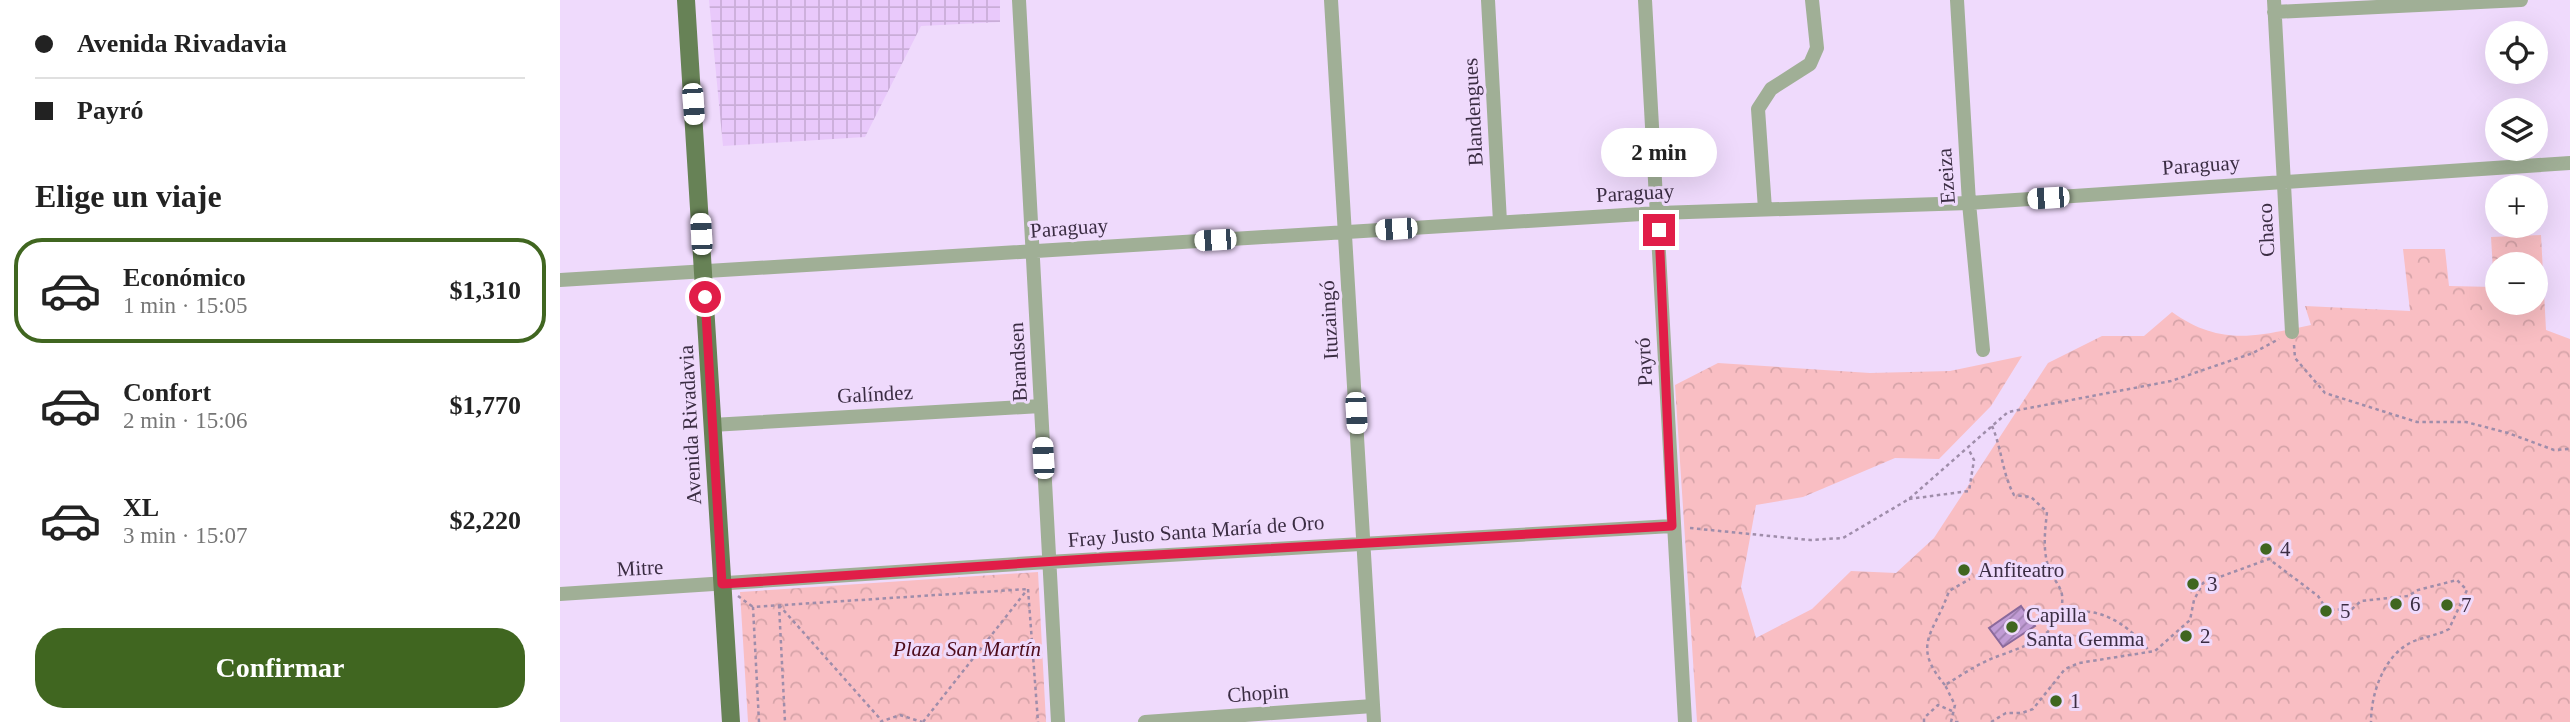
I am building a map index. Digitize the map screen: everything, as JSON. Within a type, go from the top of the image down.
[{"type":"main road","name":"Avenida Rivadavia","points":[[686,0],[731,722]]},
{"type":"street","name":"Brandsen","points":[[1019,0],[1058,722]]},
{"type":"street","name":"Ituzaingó","points":[[1331,0],[1374,722]]},
{"type":"street","name":"Blandengues","points":[[1488,0],[1500,222]]},
{"type":"street","name":"Payró","points":[[1646,0],[1672,526],[1685,722]]},
{"type":"street","points":[[1765,209],[1758,109],[1771,89],[1810,64],[1817,48],[1812,0]]},
{"type":"street","name":"Ezeiza","points":[[1957,0],[1969,203],[1983,350]]},
{"type":"street","points":[[2274,6],[2521,0]]},
{"type":"street","name":"Chaco","points":[[2274,6],[2292,332]]},
{"type":"street","name":"Paraguay","points":[[560,280],[1658,212],[1969,203],[2570,163]]},
{"type":"street","name":"Galíndez","points":[[712,425],[1041,406]]},
{"type":"street","name":"Fray Justo Santa María de Oro","points":[[722,584],[1363,542],[1672,526]]},
{"type":"street","name":"Mitre","points":[[560,594],[722,584]]},
{"type":"street","name":"Chopin","points":[[1145,722],[1373,706]]},
{"type":"path","points":[[1672,526],[1810,540],[1843,538],[1909,499],[2008,412],[2171,381],[2253,353],[2292,332],[2295,358],[2325,393],[2417,422],[2466,422],[2508,433],[2554,450],[2570,449]]},
{"type":"path","points":[[1945,685],[1991,659],[2013,653],[2049,634],[2059,615],[2062,594],[2049,568],[2044,543],[2047,512],[2031,497],[2014,495],[2005,478],[1999,442],[1992,426]]},
{"type":"path","points":[[1909,499],[1969,491],[1974,460],[1968,447]]},
{"type":"path","points":[[1991,722],[1993,718],[2006,713],[2022,713],[2033,709],[2065,670],[2079,663],[2150,651],[2174,637],[2190,620],[2203,583],[2229,571],[2269,559],[2318,596],[2327,610],[2352,609],[2361,601],[2409,596],[2418,590],[2457,580],[2467,590],[2449,629],[2415,640],[2384,668],[2375,685],[2376,698],[2371,711],[2371,722]]},
{"type":"path","points":[[1962,722],[1953,722],[1955,705],[1945,685],[1929,666],[1927,647],[1931,627],[1942,612],[1949,591],[1970,579]]},
{"type":"path","points":[[779,606],[881,721],[900,715],[923,722],[1028,589]]},
{"type":"path","points":[[759,722],[753,607],[1028,589]]},
{"type":"path","points":[[1028,589],[1038,722]]},
{"type":"path","points":[[779,606],[785,722]]},
{"type":"path","points":[[2059,615],[2074,610],[2107,615],[2127,629],[2150,651]]},
{"type":"path","points":[[1924,722],[1924,718],[1938,705],[1953,711]]},
{"type":"shaded area","points":[[709,0],[1000,0],[1000,22],[921,26],[865,137],[723,146]]},
{"type":"green space","points":[[2491,238],[2541,238],[2542,252],[2492,252]]},
{"type":"green space","points":[[2403,249],[2445,249],[2449,286],[2485,287],[2485,315],[2545,315],[2546,330],[2570,339],[2570,722],[1697,722],[1675,385],[1718,363],[1870,373],[1950,371],[2022,356],[1991,406],[1939,459],[1895,458],[1803,497],[1756,505],[1741,587],[1756,638],[1812,609],[1851,571],[1896,573],[1934,538],[2048,363],[2102,336],[2144,336],[2172,312],[2207,330],[2240,336],[2311,325],[2305,306],[2410,311]]},
{"type":"green space","name":"Plaza San Martín","points":[[1038,572],[1046,722],[748,722],[740,592]]},
{"type":"building","name":"Capilla Santa Gemma","points":[[2021,606],[2035,626],[2003,647],[1989,628]]},
{"type":"place","name":"4","points":[[2266,549]]},
{"type":"place","name":"Anfiteatro","points":[[1964,570]]},
{"type":"place","name":"3","points":[[2193,584]]},
{"type":"place","name":"6","points":[[2396,604]]},
{"type":"place","name":"7","points":[[2447,605]]},
{"type":"place","name":"5","points":[[2326,611]]},
{"type":"place","name":"Capilla Santa Gemma","points":[[2012,627]]},
{"type":"place","name":"2","points":[[2186,636]]},
{"type":"place","name":"1","points":[[2056,701]]},
{"type":"route","points":[[705,297],[722,584],[1363,542],[1672,526],[1659,230]]}]
